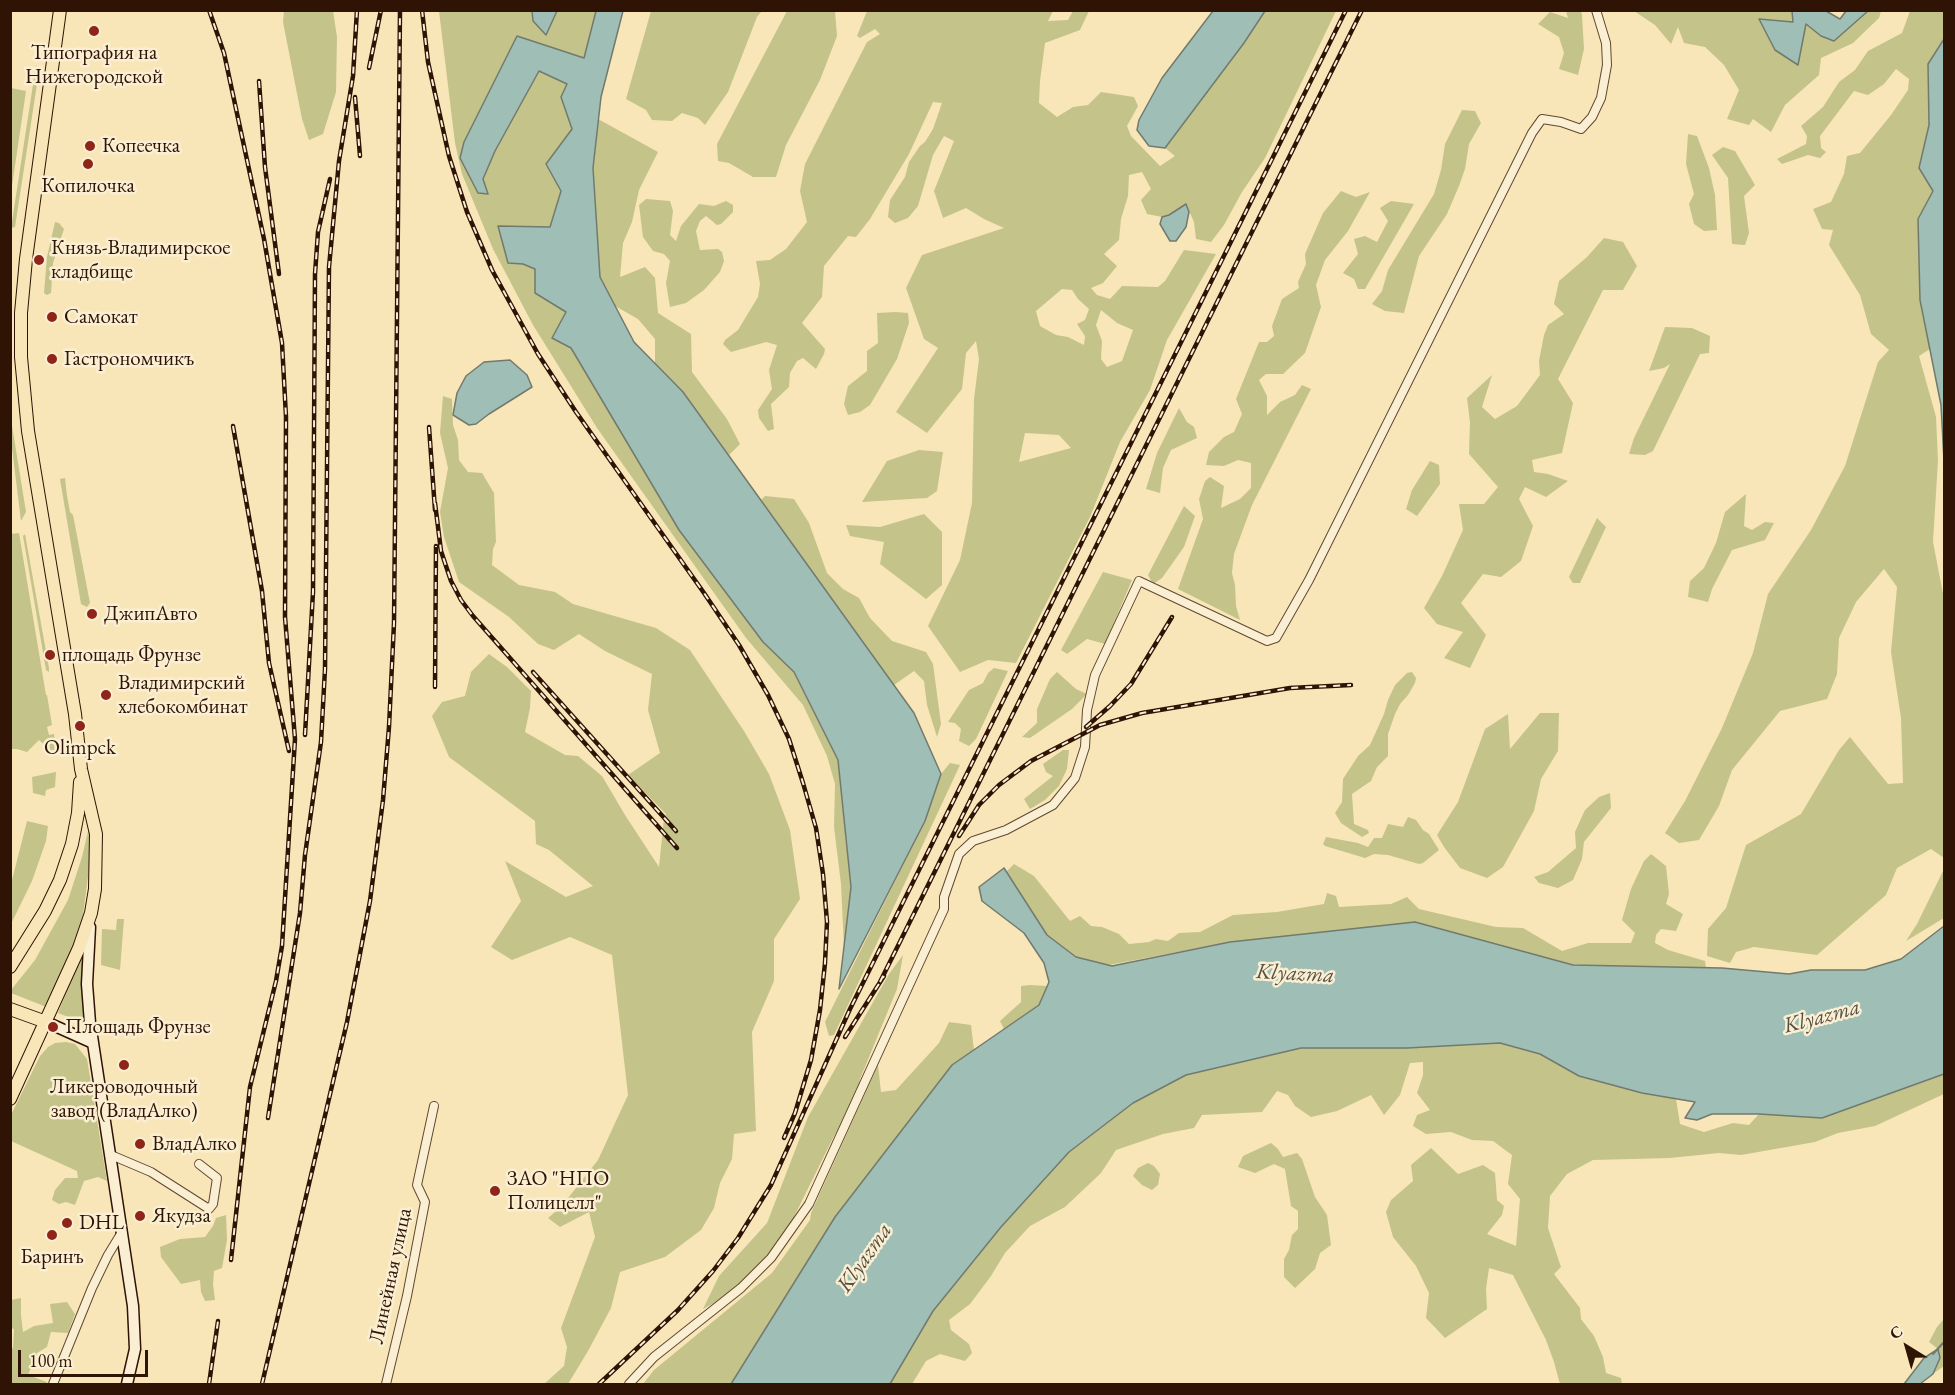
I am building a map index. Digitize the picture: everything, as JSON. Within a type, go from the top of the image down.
[{"type":"main road","points":[[60,10],[26,259],[21,313],[21,357],[28,431],[75,714],[81,769],[96,834],[95,889],[88,936],[87,984],[93,1043],[130,1282],[135,1335],[133,1363],[127,1384]]},
{"type":"main road","points":[[10,967],[45,911],[60,880],[72,844],[78,813],[81,769]]},
{"type":"main road","points":[[10,1099],[79,948],[91,913]]},
{"type":"main road","points":[[10,1009],[93,1043]]},
{"type":"street","points":[[628,1384],[654,1357],[741,1288],[771,1258],[809,1204],[944,909],[944,897],[959,854],[973,841],[1006,830],[1053,805],[1075,778],[1085,747],[1087,710],[1095,675],[1139,581],[1267,641],[1276,638],[1314,570],[1532,133],[1542,119],[1581,129],[1592,117],[1601,98],[1607,65],[1606,43],[1596,10]]},
{"type":"street","name":"Линейная улица","points":[[386,1384],[407,1296],[425,1202],[417,1185],[434,1106]]},
{"type":"street","points":[[111,1155],[151,1172],[209,1209],[213,1204],[217,1178],[199,1164]]},
{"type":"street","points":[[53,1384],[92,1288],[108,1255],[123,1232]]},
{"type":"shaded area","points":[[284,11],[333,11],[337,37],[336,92],[323,134],[309,140],[302,119],[283,22]]},
{"type":"shaded area","points":[[439,11],[532,11],[533,21],[546,35],[557,11],[596,11],[584,58],[517,36],[464,142],[488,193],[483,180],[495,151],[539,71],[567,84],[561,97],[572,129],[546,163],[561,191],[550,227],[498,226],[508,263],[523,264],[535,269],[535,293],[566,312],[552,338],[571,348],[679,530],[763,642],[794,672],[838,760],[851,887],[844,947],[841,884],[834,827],[835,784],[827,756],[803,705],[746,638],[597,428],[533,325],[493,249],[462,174],[455,143]]},
{"type":"shaded area","points":[[651,11],[762,11],[757,17],[728,92],[705,125],[698,118],[682,113],[672,121],[652,120],[646,110],[626,99]]},
{"type":"shaded area","points":[[787,11],[835,11],[837,36],[820,80],[786,145],[776,177],[753,177],[729,163],[718,161],[717,144]]},
{"type":"shaded area","points":[[867,11],[1053,11],[1048,21],[1068,20],[1073,11],[1089,11],[1080,30],[1045,43],[1039,103],[1057,117],[1073,107],[1088,105],[1101,92],[1134,97],[1138,106],[1127,126],[1131,136],[1160,166],[1175,156],[1165,148],[1244,43],[1265,11],[1336,11],[1265,158],[1211,242],[1196,239],[1194,222],[1186,204],[1162,217],[1147,214],[1141,200],[1151,189],[1142,172],[1129,175],[1128,196],[1121,219],[1119,240],[1104,254],[1117,266],[1103,283],[1091,288],[1097,295],[1110,299],[1122,286],[1158,287],[1165,281],[1184,250],[1216,254],[1167,340],[1150,390],[1120,442],[1090,517],[1016,663],[988,660],[960,672],[928,626],[960,560],[972,503],[974,399],[979,359],[976,341],[966,353],[962,389],[927,433],[896,412],[938,348],[924,339],[906,288],[922,255],[1004,228],[966,208],[943,218],[934,191],[954,141],[944,136],[933,155],[918,206],[908,218],[895,223],[888,217],[890,200],[905,177],[909,162],[933,129],[942,103],[933,102],[909,154],[870,219],[856,237],[848,236],[824,266],[822,297],[802,323],[825,349],[824,354],[816,369],[803,358],[797,361],[790,373],[789,387],[771,404],[774,429],[768,431],[759,418],[758,410],[772,389],[769,370],[777,345],[766,342],[731,352],[723,344],[738,330],[758,297],[760,284],[756,261],[770,260],[786,249],[807,222],[800,191],[805,164],[867,42],[880,34],[875,29],[860,38],[857,36]],"holes":[[[1062,289],[1072,290],[1089,309],[1085,320],[1077,324],[1085,336],[1084,345],[1068,337],[1056,335],[1040,326],[1036,311]],[[1101,310],[1117,323],[1133,330],[1122,361],[1107,367],[1101,359],[1102,341],[1096,325]],[[1025,433],[1059,435],[1071,448],[1019,462]]]},
{"type":"shaded area","points":[[1566,11],[1581,11],[1582,15],[1584,49],[1578,75],[1559,69],[1564,53],[1559,37],[1538,24],[1550,12],[1568,18]]},
{"type":"shaded area","points":[[1634,11],[1792,11],[1793,22],[1760,19],[1798,64],[1806,24],[1821,36],[1858,19],[1868,11],[1881,11],[1879,18],[1853,43],[1821,58],[1819,75],[1785,105],[1771,132],[1753,119],[1749,125],[1727,119],[1739,90],[1724,65],[1705,47],[1684,43],[1678,27],[1671,44],[1655,25]]},
{"type":"shaded area","points":[[1910,11],[1944,11],[1944,39],[1928,64],[1929,125],[1919,168],[1933,191],[1918,219],[1920,300],[1930,349],[1919,356],[1936,417],[1938,460],[1933,542],[1944,599],[1944,858],[1931,849],[1897,868],[1886,895],[1817,955],[1754,947],[1736,952],[1730,963],[1707,956],[1708,929],[1726,908],[1746,845],[1801,814],[1839,750],[1850,737],[1888,784],[1903,783],[1901,718],[1891,652],[1897,587],[1884,569],[1856,602],[1839,638],[1837,674],[1827,699],[1780,711],[1732,770],[1719,806],[1699,840],[1679,843],[1665,833],[1685,801],[1722,728],[1753,653],[1768,594],[1811,530],[1845,466],[1878,362],[1889,350],[1871,334],[1860,295],[1829,245],[1833,230],[1822,229],[1813,209],[1831,202],[1844,174],[1847,156],[1860,153],[1891,115],[1908,90],[1909,79],[1896,69],[1884,84],[1868,95],[1854,91],[1820,136],[1821,148],[1826,152],[1820,158],[1808,155],[1782,164],[1777,159],[1806,144],[1807,136],[1801,126],[1823,107],[1839,82],[1855,70],[1868,51],[1902,33]]},
{"type":"shaded area","points":[[36,65],[39,71],[15,227],[11,228]]},
{"type":"shaded area","points":[[10,88],[26,91],[11,193]]},
{"type":"shaded area","points":[[1462,110],[1475,111],[1481,123],[1469,144],[1465,169],[1459,186],[1447,214],[1419,256],[1404,313],[1385,311],[1372,304],[1382,291],[1388,270],[1434,194],[1445,144]]},
{"type":"shaded area","points":[[598,119],[658,152],[639,190],[632,222],[623,243],[620,277],[645,267],[655,278],[658,313],[691,334],[692,372],[727,419],[740,444],[729,455],[683,392],[655,363],[655,339],[638,319],[615,306],[600,277],[593,168]]},
{"type":"shaded area","points":[[1688,134],[1697,136],[1709,168],[1715,195],[1717,230],[1704,231],[1694,224],[1689,204],[1694,194],[1686,164]]},
{"type":"shaded area","points":[[1723,147],[1735,151],[1755,185],[1744,196],[1749,233],[1745,245],[1732,244],[1728,178],[1712,155]]},
{"type":"shaded area","points":[[1341,191],[1356,197],[1370,192],[1348,231],[1325,260],[1316,285],[1321,307],[1305,353],[1283,374],[1266,374],[1259,380],[1267,396],[1267,415],[1280,402],[1295,395],[1302,385],[1311,389],[1252,505],[1234,554],[1232,573],[1240,620],[1178,589],[1203,519],[1199,499],[1205,481],[1210,477],[1224,486],[1221,508],[1240,499],[1251,488],[1251,463],[1238,460],[1224,466],[1206,465],[1209,452],[1224,437],[1234,432],[1242,414],[1236,399],[1259,342],[1267,342],[1274,336],[1272,326],[1282,299],[1299,288],[1298,282],[1306,264],[1305,254],[1323,213]]},
{"type":"shaded area","points":[[646,199],[670,201],[673,211],[670,235],[676,241],[681,226],[699,204],[714,206],[726,201],[733,205],[733,212],[721,224],[717,225],[706,216],[700,221],[696,231],[700,250],[718,249],[722,252],[724,261],[720,272],[704,290],[686,303],[670,307],[666,283],[670,261],[664,254],[653,251],[643,237],[639,205]]},
{"type":"shaded area","points":[[1391,201],[1414,204],[1365,289],[1358,289],[1354,279],[1343,273],[1358,254],[1354,239],[1365,236],[1377,242],[1388,221],[1380,208]]},
{"type":"shaded area","points":[[55,222],[64,229],[53,263],[51,293],[47,295],[44,293],[47,257]]},
{"type":"shaded area","points":[[1604,238],[1623,242],[1637,266],[1623,290],[1603,290],[1558,379],[1573,403],[1562,453],[1532,460],[1534,472],[1568,481],[1546,497],[1525,487],[1519,499],[1533,526],[1521,561],[1501,577],[1483,574],[1461,603],[1486,635],[1470,668],[1444,658],[1463,632],[1437,624],[1424,608],[1463,530],[1459,504],[1484,504],[1498,487],[1469,454],[1470,422],[1467,398],[1492,375],[1482,407],[1495,419],[1517,406],[1540,375],[1539,361],[1548,325],[1564,314],[1554,304],[1559,281],[1587,257]]},
{"type":"shaded area","points":[[877,313],[908,313],[909,323],[897,359],[870,405],[860,412],[848,415],[844,404],[848,386],[867,371],[867,351],[878,343]]},
{"type":"shaded area","points":[[1665,327],[1692,328],[1710,336],[1709,353],[1700,354],[1653,451],[1645,455],[1629,454],[1634,438],[1670,364],[1664,368],[1649,371]]},
{"type":"shaded area","points":[[443,396],[452,399],[453,425],[458,440],[459,460],[468,472],[482,473],[494,493],[496,542],[492,565],[519,585],[555,592],[573,604],[656,628],[690,650],[744,731],[769,774],[790,830],[800,899],[774,939],[774,981],[752,1032],[756,1131],[734,1134],[732,1159],[720,1183],[714,1208],[701,1230],[665,1257],[620,1272],[611,1308],[568,1384],[544,1384],[564,1366],[567,1347],[561,1328],[595,1237],[589,1212],[560,1227],[548,1218],[561,1207],[598,1160],[628,1095],[612,955],[570,937],[512,960],[491,947],[521,901],[505,861],[566,897],[593,886],[549,850],[536,844],[535,821],[449,757],[432,716],[442,702],[465,696],[471,672],[489,654],[507,667],[531,691],[525,732],[565,755],[578,756],[602,776],[659,867],[666,814],[628,775],[660,753],[648,710],[652,674],[605,651],[579,634],[554,650],[538,644],[509,617],[459,582],[444,537],[440,512],[448,468],[440,433]]},
{"type":"shaded area","points":[[1179,408],[1187,422],[1194,427],[1197,438],[1171,450],[1163,468],[1160,493],[1146,489],[1157,453]]},
{"type":"shaded area","points":[[10,413],[26,512],[21,521],[11,440]]},
{"type":"shaded area","points":[[919,450],[943,452],[937,491],[927,498],[862,502],[887,461]]},
{"type":"shaded area","points":[[1430,461],[1439,465],[1440,484],[1417,516],[1406,509],[1412,490]]},
{"type":"shaded area","points":[[65,478],[90,603],[87,607],[81,604],[60,479]]},
{"type":"shaded area","points":[[1746,494],[1744,526],[1752,530],[1765,522],[1774,523],[1765,540],[1732,550],[1712,589],[1708,602],[1688,597],[1690,581],[1704,568],[1716,543],[1725,512]]},
{"type":"shaded area","points":[[765,496],[794,499],[809,523],[827,573],[843,589],[859,598],[870,618],[892,641],[926,652],[933,664],[941,724],[937,737],[927,705],[924,681],[914,671],[894,685],[761,500]]},
{"type":"shaded area","points":[[1184,506],[1195,516],[1184,547],[1162,578],[1153,584],[1148,575]]},
{"type":"shaded area","points":[[924,514],[942,532],[942,585],[926,599],[880,564],[884,542],[850,536],[846,525],[880,527]]},
{"type":"shaded area","points":[[1597,518],[1606,527],[1580,583],[1573,583],[1569,577]]},
{"type":"shaded area","points":[[19,533],[52,725],[47,727],[49,735],[54,734],[56,750],[50,750],[39,740],[27,752],[11,749],[10,534]]},
{"type":"shaded area","points":[[25,534],[49,672],[46,670],[23,536]]},
{"type":"shaded area","points":[[1103,572],[1132,580],[1105,644],[1087,639],[1067,654],[1061,650]]},
{"type":"shaded area","points":[[994,668],[1008,671],[976,739],[969,746],[959,741],[961,729],[955,723],[948,722],[969,690],[983,683],[988,673]]},
{"type":"shaded area","points":[[1057,672],[1076,689],[1087,694],[1072,709],[1030,738],[1022,737],[1037,723],[1037,709],[1050,679]]},
{"type":"shaded area","points":[[1412,672],[1416,678],[1415,683],[1400,704],[1388,734],[1388,756],[1377,767],[1371,781],[1352,794],[1354,824],[1368,830],[1369,833],[1362,837],[1341,823],[1335,813],[1342,802],[1343,779],[1358,756],[1370,745],[1395,685],[1407,673]]},
{"type":"shaded area","points":[[1540,713],[1559,713],[1558,751],[1541,779],[1534,811],[1503,867],[1487,878],[1460,868],[1437,835],[1458,802],[1485,729],[1508,714],[1510,749]]},
{"type":"shaded area","points":[[1063,750],[1069,750],[1067,769],[1059,786],[1045,800],[1030,809],[1024,799],[1053,776],[1046,772],[1043,764]]},
{"type":"shaded area","points":[[950,763],[960,765],[834,1035],[829,1036],[825,1022],[925,821],[941,774]]},
{"type":"shaded area","points":[[56,772],[55,787],[46,790],[45,796],[33,793],[32,777]]},
{"type":"shaded area","points":[[1610,793],[1611,808],[1584,842],[1582,859],[1573,880],[1558,888],[1539,883],[1534,877],[1548,872],[1576,848],[1575,832],[1585,810],[1599,797]]},
{"type":"shaded area","points":[[1408,817],[1416,820],[1439,850],[1423,863],[1419,864],[1388,855],[1374,854],[1365,858],[1323,844],[1326,837],[1368,847],[1374,838],[1382,838],[1388,824],[1403,827]]},
{"type":"shaded area","points":[[27,821],[48,826],[46,841],[32,881],[11,924],[11,884]]},
{"type":"shaded area","points":[[89,827],[91,827],[89,869],[83,915],[78,934],[49,1008],[11,993],[11,990],[35,960],[68,900]]},
{"type":"shaded area","points":[[1651,854],[1666,866],[1669,894],[1666,904],[1683,914],[1676,931],[1661,929],[1656,935],[1655,943],[1668,950],[1705,961],[1706,968],[1573,965],[1415,922],[1230,942],[1109,965],[1076,957],[1047,935],[1006,872],[1014,864],[1034,876],[1070,921],[1080,916],[1091,926],[1102,927],[1119,934],[1129,944],[1156,939],[1168,941],[1179,933],[1200,932],[1233,915],[1277,912],[1324,904],[1327,893],[1336,896],[1339,907],[1391,904],[1407,897],[1419,909],[1496,927],[1523,928],[1562,951],[1588,943],[1631,943],[1635,933],[1622,920],[1631,889],[1644,861]]},
{"type":"shaded area","points":[[1944,869],[1944,918],[1906,941],[1917,924]]},
{"type":"shaded area","points":[[117,919],[124,919],[120,970],[101,965],[102,929],[116,930]]},
{"type":"shaded area","points":[[81,955],[84,955],[86,1022],[84,1023],[58,1013]]},
{"type":"shaded area","points":[[903,955],[897,989],[860,1079],[857,1098],[833,1138],[789,1227],[744,1281],[703,1309],[719,1276],[767,1223],[808,1117],[889,974]]},
{"type":"shaded area","points":[[1021,986],[1047,986],[1039,1005],[1004,1029],[1000,1021],[1021,1002]]},
{"type":"shaded area","points":[[949,1022],[971,1025],[974,1050],[952,1065],[835,1217],[731,1384],[643,1384],[654,1370],[772,1273],[810,1220],[811,1213],[878,1065],[881,1092],[896,1090],[939,1043]]},
{"type":"shaded area","points":[[55,1043],[75,1044],[87,1059],[107,1181],[98,1177],[84,1181],[75,1205],[66,1202],[59,1204],[52,1200],[55,1190],[65,1178],[78,1178],[77,1171],[11,1141],[10,1117],[40,1056]]},
{"type":"shaded area","points":[[1500,1043],[1540,1054],[1579,1076],[1642,1093],[1676,1099],[1680,1124],[1704,1132],[1733,1123],[1749,1125],[1759,1114],[1822,1118],[1944,1074],[1944,1094],[1875,1126],[1838,1133],[1815,1142],[1741,1155],[1719,1153],[1670,1158],[1593,1160],[1567,1174],[1550,1196],[1548,1228],[1561,1267],[1554,1274],[1580,1308],[1581,1319],[1594,1336],[1603,1357],[1606,1373],[1621,1378],[1622,1384],[1560,1384],[1546,1340],[1513,1275],[1489,1268],[1486,1289],[1487,1309],[1445,1338],[1426,1318],[1429,1293],[1416,1266],[1393,1237],[1386,1212],[1391,1200],[1413,1181],[1411,1165],[1431,1148],[1458,1174],[1483,1165],[1495,1173],[1497,1200],[1504,1206],[1502,1215],[1487,1234],[1516,1246],[1520,1199],[1508,1184],[1512,1155],[1493,1141],[1472,1140],[1451,1132],[1426,1134],[1413,1126],[1417,1115],[1430,1110],[1417,1093],[1423,1075],[1423,1062],[1410,1063],[1400,1095],[1384,1115],[1371,1095],[1337,1111],[1311,1117],[1295,1106],[1288,1095],[1277,1091],[1262,1112],[1202,1115],[1194,1128],[1163,1134],[1116,1150],[1101,1173],[1065,1207],[1030,1226],[1005,1253],[970,1304],[949,1320],[951,1330],[969,1344],[972,1353],[965,1361],[940,1354],[926,1361],[912,1384],[890,1384],[933,1311],[1001,1227],[1069,1152],[1133,1103],[1186,1075],[1301,1048],[1407,1048]]},
{"type":"shaded area","points":[[1271,1143],[1283,1157],[1297,1153],[1302,1159],[1315,1197],[1327,1215],[1331,1245],[1320,1253],[1315,1269],[1295,1288],[1284,1277],[1284,1259],[1289,1250],[1292,1235],[1298,1229],[1298,1211],[1291,1206],[1285,1169],[1274,1164],[1255,1173],[1238,1167],[1243,1156]]},
{"type":"shaded area","points":[[1148,1163],[1154,1166],[1160,1174],[1158,1185],[1152,1190],[1142,1185],[1133,1176],[1138,1168]]},
{"type":"shaded area","points":[[226,1215],[227,1240],[222,1268],[214,1271],[215,1300],[205,1301],[201,1292],[200,1280],[181,1284],[161,1257],[160,1247],[180,1239],[205,1237],[216,1218]]},
{"type":"shaded area","points":[[21,1298],[23,1332],[34,1326],[53,1323],[50,1304],[67,1302],[75,1314],[68,1333],[51,1332],[47,1347],[37,1353],[28,1375],[47,1382],[46,1384],[11,1384],[11,1349],[13,1348],[14,1329],[11,1328],[11,1300]]},
{"type":"shaded area","points":[[1944,1319],[1944,1366],[1933,1374],[1940,1358],[1938,1349],[1929,1342]]},
{"type":"water","points":[[532,11],[557,11],[546,35],[533,21]]},
{"type":"water","points":[[596,11],[623,11],[601,97],[593,168],[600,277],[634,342],[683,392],[914,713],[941,774],[925,821],[839,989],[851,887],[838,760],[794,672],[763,642],[679,530],[571,348],[552,338],[566,312],[535,293],[535,269],[523,264],[508,263],[498,226],[550,227],[561,191],[546,164],[572,129],[561,97],[567,84],[539,71],[495,151],[483,179],[488,194],[478,193],[460,158],[464,142],[517,36],[584,58]]},
{"type":"water","points":[[1213,11],[1265,11],[1244,43],[1165,148],[1149,146],[1137,130],[1139,120],[1162,78]]},
{"type":"water","points":[[1792,11],[1826,11],[1840,19],[1846,11],[1868,11],[1834,41],[1821,36],[1806,24],[1798,65],[1775,50],[1759,19],[1793,22]]},
{"type":"water","points":[[1944,39],[1944,461],[1941,405],[1920,300],[1918,219],[1933,191],[1919,168],[1929,125],[1928,64]]},
{"type":"water","points":[[1186,204],[1189,212],[1186,227],[1176,241],[1170,241],[1160,224],[1162,217]]},
{"type":"water","points":[[510,360],[527,375],[532,387],[476,424],[469,425],[453,415],[457,393],[466,376],[484,362]]},
{"type":"water","name":"Klyazma","points":[[1004,868],[1047,935],[1076,957],[1112,966],[1230,942],[1415,922],[1573,965],[1722,968],[1789,974],[1811,970],[1865,970],[1901,959],[1944,926],[1944,1074],[1822,1118],[1712,1114],[1697,1120],[1685,1118],[1695,1102],[1642,1093],[1579,1076],[1540,1054],[1500,1043],[1407,1048],[1301,1048],[1186,1075],[1133,1103],[1069,1152],[1001,1227],[933,1311],[890,1384],[731,1384],[835,1217],[952,1065],[1039,1005],[1049,982],[1044,963],[1024,933],[982,901],[979,887]]},
{"type":"water","points":[[1938,1349],[1940,1358],[1933,1374],[1920,1384],[1904,1384],[1924,1358]]},
{"type":"waterway","points":[[1933,1354],[1944,1342]]},
{"type":"railway","points":[[209,10],[224,53],[264,239],[282,343],[286,417],[285,617],[295,739],[282,946],[276,981],[250,1087],[231,1260]]},
{"type":"railway","points":[[268,1118],[300,913],[305,855],[321,742],[325,669],[329,267],[339,161],[353,76],[357,10]]},
{"type":"railway","points":[[369,68],[381,10]]},
{"type":"railway","points":[[262,1384],[347,1022],[370,901],[383,800],[394,623],[400,10]]},
{"type":"railway","points":[[422,10],[428,62],[449,156],[467,212],[492,270],[538,354],[576,412],[739,645],[768,695],[789,739],[816,828],[827,922],[820,1010],[811,1060],[795,1113],[784,1138]]},
{"type":"railway","points":[[599,1384],[678,1310],[713,1271],[738,1238],[771,1185],[850,1009],[1346,10]]},
{"type":"railway","points":[[880,982],[1362,10]]},
{"type":"railway","points":[[259,81],[265,167],[279,274]]},
{"type":"railway","points":[[355,97],[360,156]]},
{"type":"railway","points":[[305,735],[313,592],[315,274],[318,232],[330,179]]},
{"type":"railway","points":[[233,426],[262,591],[269,663],[289,751]]},
{"type":"railway","points":[[429,427],[435,510]]},
{"type":"railway","points":[[435,503],[441,551],[451,581],[461,600],[677,848]]},
{"type":"railway","points":[[435,687],[436,546]]},
{"type":"railway","points":[[1086,727],[1131,684],[1172,617]]},
{"type":"railway","points":[[533,672],[676,831]]},
{"type":"railway","points":[[959,836],[979,805],[999,785],[1031,761],[1100,725],[1142,713],[1290,688],[1351,685]]},
{"type":"railway","points":[[845,1037],[884,976]]},
{"type":"railway","points":[[209,1384],[218,1321]]},
{"type":"place","name":"Типография на Нижегородской","points":[[94,31]]},
{"type":"place","name":"Копеечка","points":[[90,146]]},
{"type":"place","name":"Копилочка","points":[[88,164]]},
{"type":"place","name":"Князь-Владимирское кладбище","points":[[39,260]]},
{"type":"place","name":"Самокат","points":[[52,317]]},
{"type":"place","name":"Гастрономчикъ","points":[[52,359]]},
{"type":"place","name":"ДжипАвто","points":[[92,614]]},
{"type":"place","name":"площадь Фрунзе","points":[[50,655]]},
{"type":"place","name":"Владимирский хлебокомбинат","points":[[106,695]]},
{"type":"place","name":"Olimpck","points":[[80,726]]},
{"type":"place","name":"Площадь Фрунзе","points":[[53,1027]]},
{"type":"place","name":"Ликероводочный завод (ВладАлко)","points":[[124,1065]]},
{"type":"place","name":"ВладАлко","points":[[140,1144]]},
{"type":"place","name":"ЗАО \"НПО Полицелл\"","points":[[495,1191]]},
{"type":"place","name":"Якудза","points":[[140,1216]]},
{"type":"place","name":"DHL","points":[[67,1223]]},
{"type":"place","name":"Баринъ","points":[[52,1235]]}]
